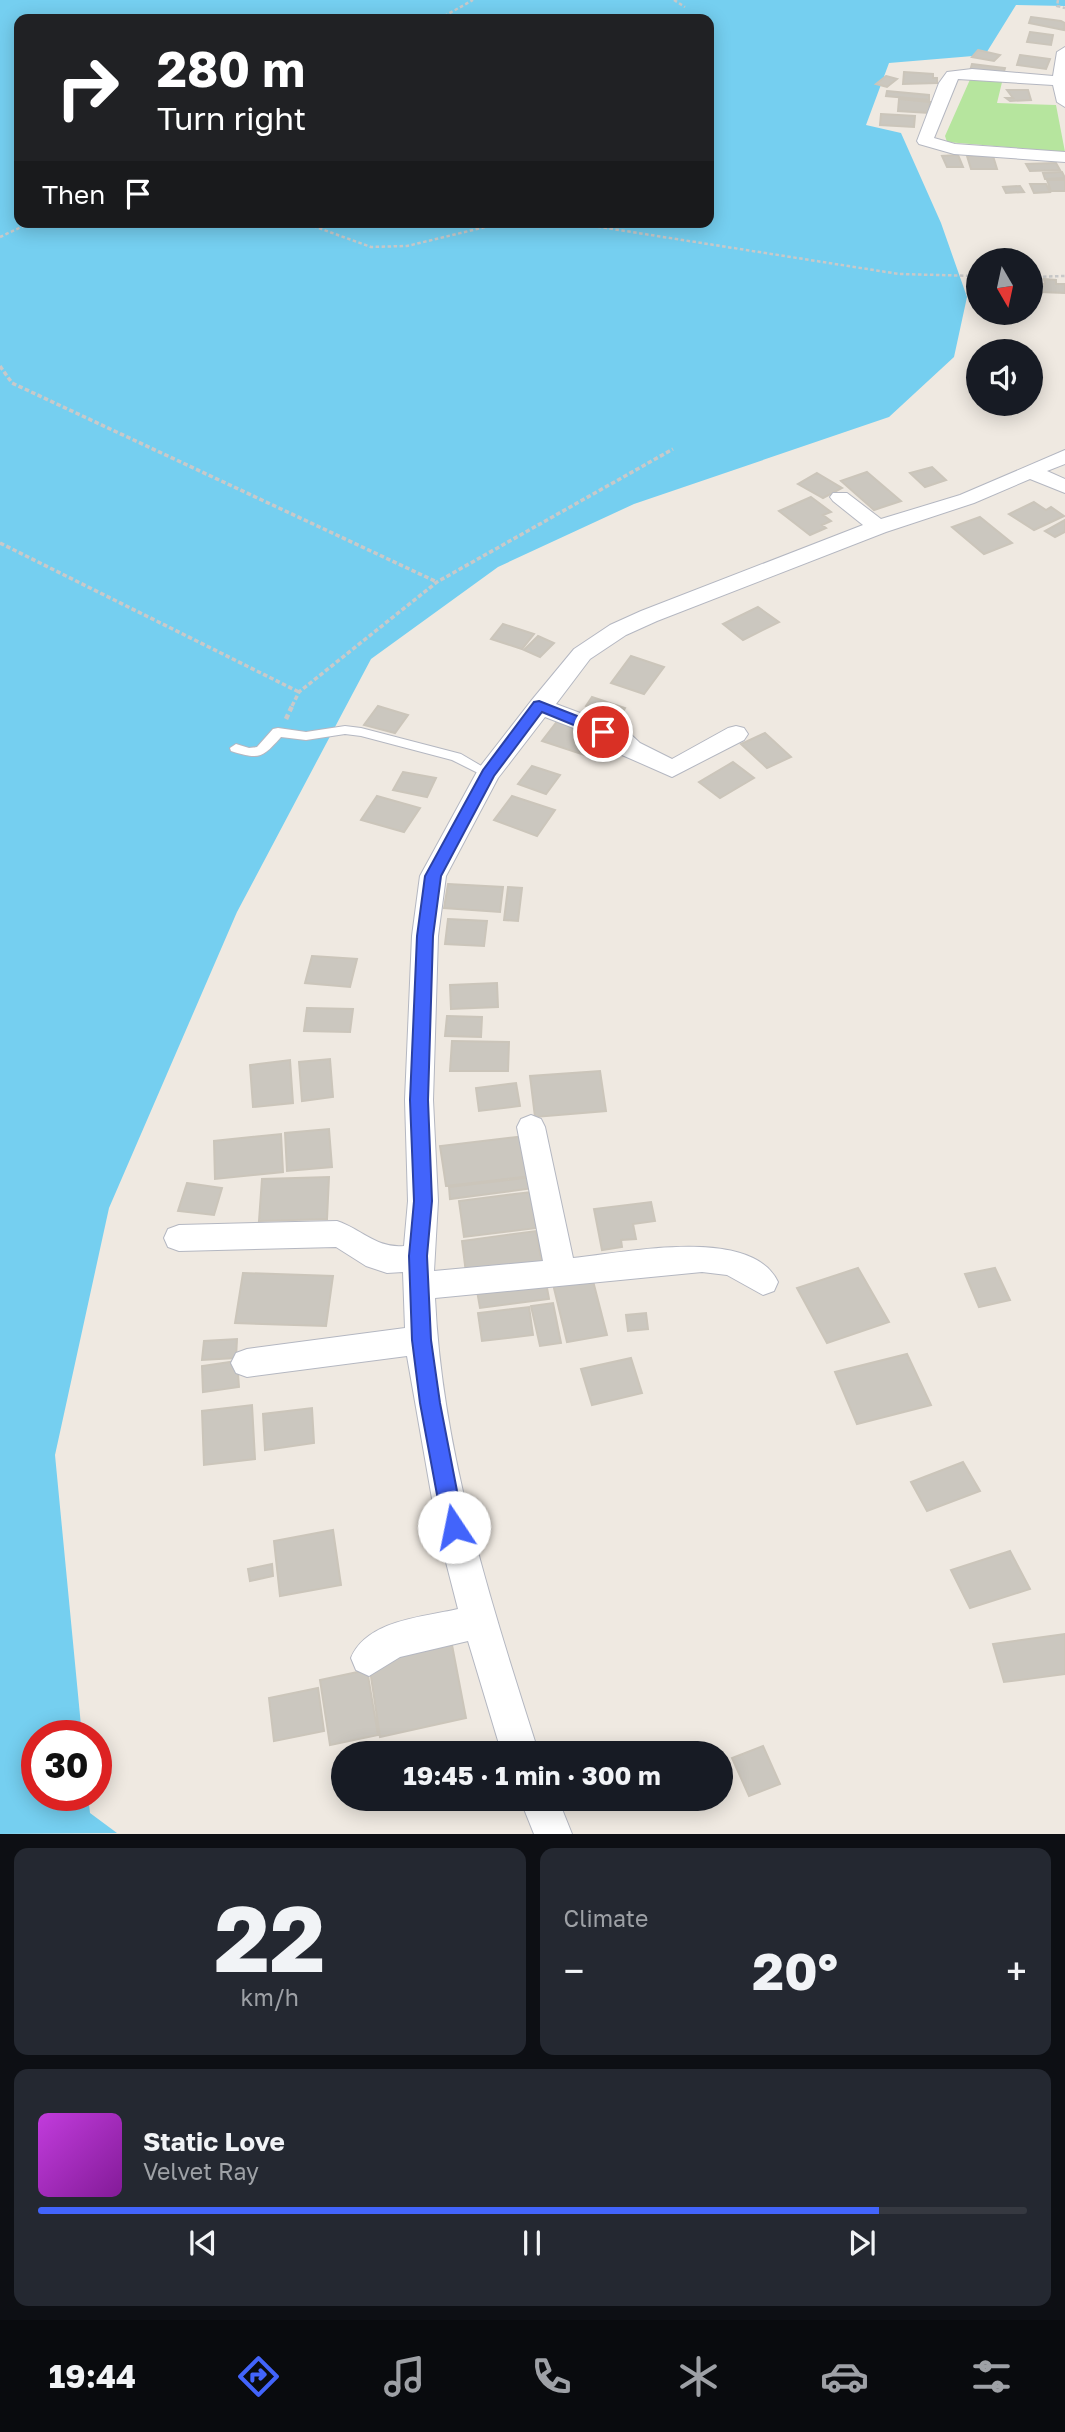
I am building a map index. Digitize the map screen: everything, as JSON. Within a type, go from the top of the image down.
[{"type":"street","points":[[1065,52],[1060,81],[1065,102]]},
{"type":"street","points":[[1060,81],[979,74],[953,75],[947,83],[925,141],[954,149],[1065,157]]},
{"type":"street","points":[[517,1741],[479,1621],[454,1527],[430,1403],[422,1340],[419,1271],[423,1201],[419,1100],[420,1004],[433,876],[488,774],[539,706],[582,654],[618,630],[878,527],[967,499],[1065,456]]},
{"type":"street","points":[[1029,471],[1065,487]]},
{"type":"street","points":[[840,497],[878,527]]},
{"type":"street","points":[[539,706],[618,736],[631,750],[672,769],[736,734]]},
{"type":"street","points":[[531,1127],[561,1273]]},
{"type":"street","points":[[179,1238],[337,1234],[346,1236],[370,1254],[419,1271],[561,1273],[702,1259],[724,1260],[746,1268],[763,1282]]},
{"type":"street","points":[[247,1363],[422,1340]]},
{"type":"street","points":[[369,1658],[392,1642],[479,1621]]},
{"type":"street","points":[[544,1811],[553,1833]]},
{"type":"lane","points":[[236,748],[249,752],[261,751],[278,732],[306,736],[345,730],[456,757],[488,774]]},
{"type":"path","points":[[448,14],[473,0]]},
{"type":"path","points":[[674,0],[685,7]]},
{"type":"path","points":[[1058,0],[1056,6],[1065,8]]},
{"type":"path","points":[[0,237],[19,228]]},
{"type":"path","points":[[319,228],[371,247],[383,247],[407,246],[481,228]]},
{"type":"path","points":[[606,228],[899,274],[966,276]]},
{"type":"path","points":[[1043,277],[1065,276]]},
{"type":"path","points":[[0,366],[12,383],[438,583]]},
{"type":"path","points":[[278,732],[296,705],[299,692],[438,583],[673,449]]},
{"type":"path","points":[[0,543],[299,692]]},
{"type":"green space","points":[[972,75],[1003,78],[997,103],[1056,105],[1065,152],[947,142],[945,136]]},
{"type":"water","points":[[0,0],[1065,0],[1065,6],[1016,5],[985,55],[889,63],[866,125],[901,133],[941,223],[966,294],[954,357],[889,417],[634,504],[498,567],[371,659],[237,912],[109,1208],[55,1455],[80,1720],[21,1720],[21,1811],[90,1813],[117,1833],[0,1834]]},
{"type":"building","points":[[1031,17],[1061,21],[1065,23],[1064,30],[1029,23]]},
{"type":"building","points":[[1030,32],[1053,35],[1051,45],[1027,42]]},
{"type":"building","points":[[978,50],[1000,55],[994,61],[972,57]]},
{"type":"building","points":[[1020,55],[1050,59],[1046,69],[1017,65]]},
{"type":"building","points":[[972,64],[1005,68],[1003,75],[970,71]]},
{"type":"building","points":[[904,72],[933,74],[937,83],[903,84]]},
{"type":"building","points":[[886,76],[897,79],[887,87],[876,84]]},
{"type":"building","points":[[1007,90],[1028,90],[1031,100],[1010,101],[1006,98],[1013,98]]},
{"type":"building","points":[[887,91],[929,95],[929,100],[886,96]]},
{"type":"building","points":[[899,99],[930,102],[929,113],[898,111]]},
{"type":"building","points":[[881,114],[915,116],[914,127],[880,125]]},
{"type":"building","points":[[958,155],[963,167],[947,167],[942,156]]},
{"type":"building","points":[[967,156],[993,156],[997,169],[971,169]]},
{"type":"building","points":[[1056,163],[1060,170],[1030,171],[1026,164]]},
{"type":"building","points":[[1062,172],[1065,178],[1045,179],[1043,173]]},
{"type":"building","points":[[1047,180],[1065,180],[1065,191],[1051,191]]},
{"type":"building","points":[[1030,184],[1046,184],[1050,192],[1034,193]]},
{"type":"building","points":[[1020,186],[1024,192],[1006,193],[1003,187]]},
{"type":"building","points":[[1044,279],[1065,284],[1065,293],[1043,292]]},
{"type":"building","points":[[932,467],[946,480],[925,487],[910,473]]},
{"type":"building","points":[[867,472],[901,501],[874,510],[841,481]]},
{"type":"building","points":[[817,473],[842,488],[823,498],[798,484]]},
{"type":"building","points":[[811,497],[831,512],[823,515],[831,521],[822,525],[826,528],[810,535],[779,511]]},
{"type":"building","points":[[1034,502],[1046,510],[1051,507],[1064,516],[1034,530],[1009,514]]},
{"type":"building","points":[[980,517],[1012,543],[984,554],[952,527]]},
{"type":"building","points":[[1065,520],[1065,532],[1055,537],[1045,531]]},
{"type":"building","points":[[758,607],[779,622],[743,640],[723,624]]},
{"type":"building","points":[[503,624],[534,634],[522,649],[491,639]]},
{"type":"building","points":[[538,636],[554,643],[540,657],[524,650]]},
{"type":"building","points":[[631,656],[664,667],[644,694],[611,683]]},
{"type":"building","points":[[592,697],[625,708],[620,717],[586,706]]},
{"type":"building","points":[[378,706],[408,715],[395,733],[364,725]]},
{"type":"building","points":[[559,719],[619,739],[603,761],[542,741]]},
{"type":"building","points":[[765,733],[791,757],[767,768],[741,744]]},
{"type":"building","points":[[733,762],[754,778],[720,798],[699,782]]},
{"type":"building","points":[[532,766],[560,775],[546,794],[518,784]]},
{"type":"building","points":[[403,772],[436,778],[427,797],[393,790]]},
{"type":"building","points":[[377,796],[420,808],[404,832],[361,820]]},
{"type":"building","points":[[512,796],[555,810],[537,836],[494,820]]},
{"type":"building","points":[[448,884],[503,887],[500,912],[444,908]]},
{"type":"building","points":[[508,887],[522,888],[518,921],[504,920]]},
{"type":"building","points":[[448,919],[487,921],[484,946],[445,944]]},
{"type":"building","points":[[312,956],[357,959],[350,987],[305,983]]},
{"type":"building","points":[[497,983],[498,1007],[451,1009],[450,985]]},
{"type":"building","points":[[307,1008],[353,1009],[350,1032],[304,1031]]},
{"type":"building","points":[[447,1016],[482,1017],[481,1037],[445,1036]]},
{"type":"building","points":[[452,1041],[509,1042],[508,1071],[450,1071]]},
{"type":"building","points":[[330,1059],[333,1097],[302,1101],[299,1062]]},
{"type":"building","points":[[290,1060],[293,1103],[253,1107],[250,1065]]},
{"type":"building","points":[[600,1071],[606,1111],[535,1117],[530,1076]]},
{"type":"building","points":[[516,1083],[520,1106],[479,1111],[476,1088]]},
{"type":"building","points":[[329,1129],[332,1167],[287,1171],[285,1133]]},
{"type":"building","points":[[281,1134],[283,1172],[215,1179],[214,1141]]},
{"type":"building","points":[[525,1136],[532,1176],[446,1186],[440,1146]]},
{"type":"building","points":[[329,1177],[327,1219],[259,1221],[262,1179]]},
{"type":"building","points":[[532,1177],[534,1188],[450,1199],[449,1187]]},
{"type":"building","points":[[187,1183],[222,1188],[214,1215],[178,1211]]},
{"type":"building","points":[[531,1192],[537,1228],[464,1237],[459,1201]]},
{"type":"building","points":[[651,1202],[655,1221],[633,1224],[636,1239],[621,1240],[622,1247],[602,1250],[594,1209]]},
{"type":"building","points":[[536,1231],[542,1263],[466,1273],[462,1241]]},
{"type":"building","points":[[858,1268],[889,1322],[827,1343],[797,1288]]},
{"type":"building","points":[[995,1268],[1010,1300],[979,1307],[965,1274]]},
{"type":"building","points":[[243,1273],[333,1276],[326,1326],[235,1323]]},
{"type":"building","points":[[545,1277],[549,1299],[480,1308],[476,1285]]},
{"type":"building","points":[[592,1277],[607,1335],[567,1342],[553,1284]]},
{"type":"building","points":[[553,1303],[561,1343],[540,1346],[531,1306]]},
{"type":"building","points":[[529,1307],[533,1335],[482,1341],[478,1313]]},
{"type":"building","points":[[646,1313],[648,1329],[628,1331],[626,1315]]},
{"type":"building","points":[[237,1339],[236,1358],[202,1360],[204,1341]]},
{"type":"building","points":[[907,1354],[931,1405],[857,1424],[835,1372]]},
{"type":"building","points":[[631,1358],[642,1393],[592,1405],[581,1369]]},
{"type":"building","points":[[237,1361],[239,1387],[203,1392],[202,1366]]},
{"type":"building","points":[[252,1405],[255,1459],[204,1465],[202,1411]]},
{"type":"building","points":[[312,1408],[314,1443],[265,1450],[263,1414]]},
{"type":"building","points":[[963,1462],[980,1491],[927,1511],[911,1482]]},
{"type":"building","points":[[333,1530],[341,1585],[280,1596],[274,1541]]},
{"type":"building","points":[[1010,1551],[1030,1589],[970,1608],[951,1570]]},
{"type":"building","points":[[272,1564],[273,1576],[250,1581],[248,1569]]},
{"type":"building","points":[[1065,1634],[1065,1674],[1004,1682],[993,1644]]},
{"type":"building","points":[[452,1645],[466,1718],[380,1737],[369,1663]]},
{"type":"building","points":[[367,1670],[378,1735],[349,1741],[331,1741],[330,1745],[320,1680]]},
{"type":"building","points":[[318,1688],[324,1731],[274,1741],[269,1698]]},
{"type":"building","points":[[763,1746],[780,1784],[749,1796],[733,1758]]},
{"type":"route","points":[[454,1527],[430,1403],[422,1340],[418,1256],[423,1201],[419,1100],[420,1004],[433,876],[472,799],[539,706],[603,732]]}]
